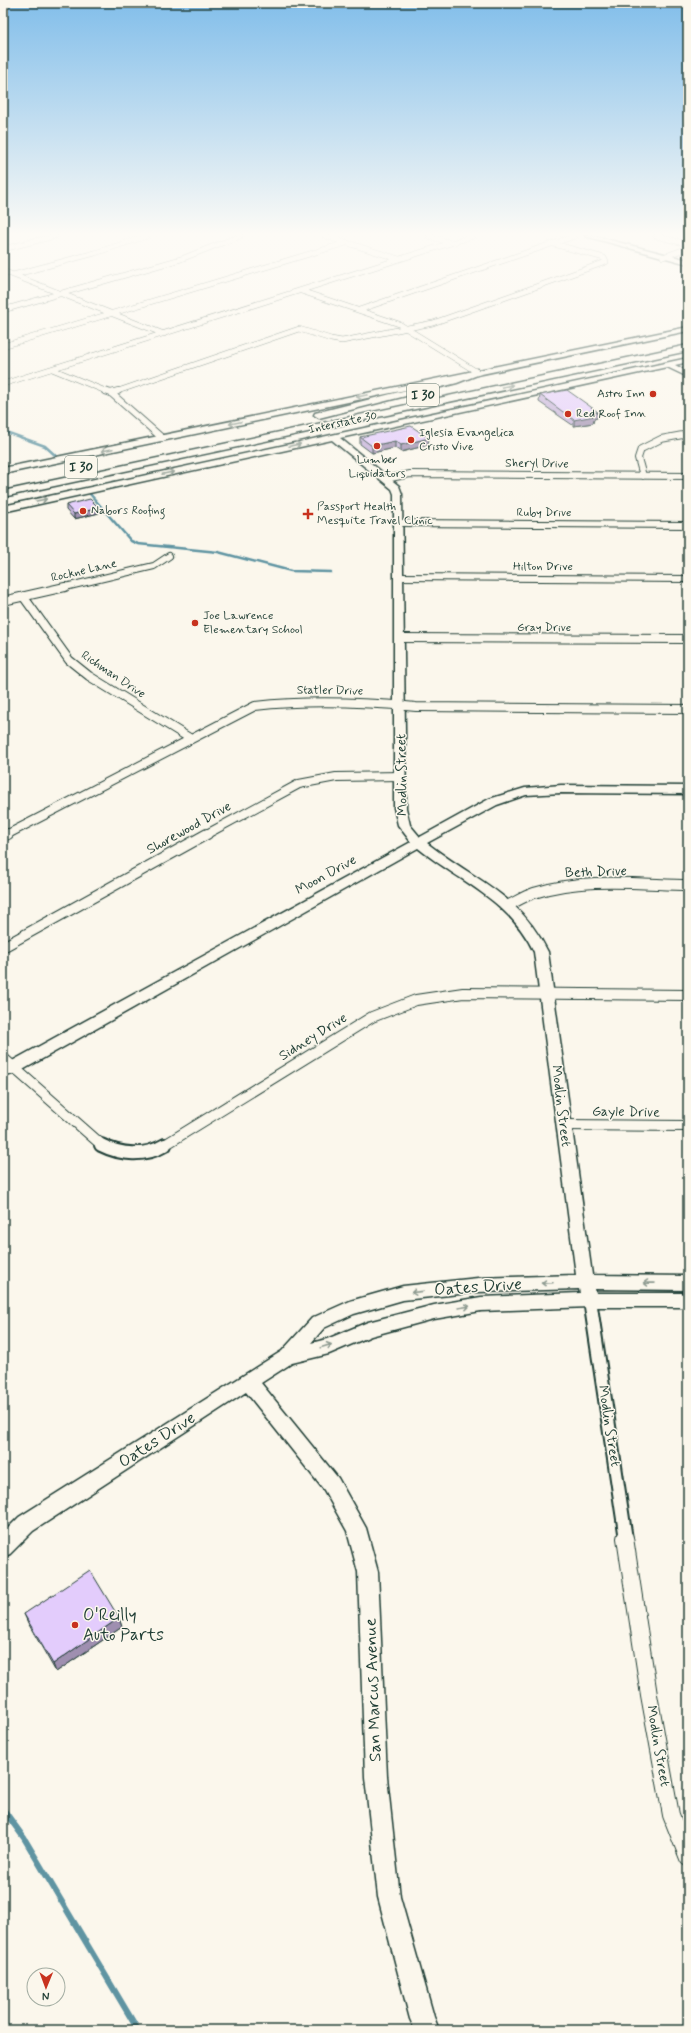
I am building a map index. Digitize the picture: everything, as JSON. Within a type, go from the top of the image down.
[{"type":"highway","name":"I 30","points":[[3,484],[688,340]]},
{"type":"highway","name":"I 30","points":[[3,494],[688,348]]},
{"type":"highway","points":[[276,426],[454,381],[477,372]]},
{"type":"highway","points":[[264,439],[562,386]]},
{"type":"main road","name":"Interstate 30","points":[[3,471],[679,331]]},
{"type":"main road","name":"Interstate 30","points":[[3,509],[562,386],[688,360]]},
{"type":"main road","points":[[668,364],[688,375]]},
{"type":"main road","name":"Modlin Street","points":[[334,437],[386,479],[396,488],[398,494],[401,818],[404,826],[419,842],[509,905],[524,920],[536,939],[541,952],[563,1125],[586,1282],[590,1300]]},
{"type":"main road","name":"Moon Drive","points":[[8,1070],[493,802],[526,792],[561,789],[688,790]]},
{"type":"main road","name":"Oates Drive","points":[[3,1547],[26,1524],[288,1356],[318,1323],[350,1308],[403,1293],[478,1285],[586,1282],[688,1283]]},
{"type":"main road","name":"Oates Drive","points":[[288,1356],[328,1346],[368,1329],[434,1312],[481,1304],[590,1300],[688,1300]]},
{"type":"main road","name":"San Marcus Avenue","points":[[248,1382],[331,1484],[356,1528],[368,1572],[376,1777],[389,1897],[422,2019],[427,2030]]},
{"type":"main road","name":"Oates Drive","points":[[3,1532],[26,1524]]},
{"type":"street","points":[[3,346],[55,331]]},
{"type":"street","points":[[156,331],[164,334]]},
{"type":"street","points":[[3,384],[174,331]]},
{"type":"street","points":[[111,393],[296,331]]},
{"type":"street","points":[[307,331],[332,341],[390,331]]},
{"type":"street","points":[[411,331],[477,372]]},
{"type":"street","points":[[52,369],[111,393],[162,438]]},
{"type":"street","points":[[643,476],[638,458],[641,449],[661,439],[688,434]]},
{"type":"street","name":"Sheryl Drive","points":[[386,479],[410,474],[688,476]]},
{"type":"street","name":"Ruby Drive","points":[[399,523],[688,525]]},
{"type":"street","name":"Rockne Lane","points":[[3,601],[154,566],[169,556]]},
{"type":"street","name":"Hilton Drive","points":[[399,577],[688,579]]},
{"type":"street","name":"Richman Drive","points":[[23,596],[69,660],[89,676],[191,739]]},
{"type":"street","name":"Gray Drive","points":[[400,638],[688,639]]},
{"type":"street","name":"Statler Drive","points":[[3,836],[244,711],[264,704],[289,702],[416,707],[688,709]]},
{"type":"street","name":"Shorewood Drive","points":[[3,947],[274,796],[300,784],[324,778],[346,776],[401,776]]},
{"type":"street","name":"Beth Drive","points":[[509,905],[534,893],[566,886],[595,884],[688,885]]},
{"type":"street","name":"Sidney Drive","points":[[3,1058],[8,1070],[99,1144],[114,1152],[137,1154],[158,1149],[372,1017],[402,1003],[435,995],[463,993],[688,995]]},
{"type":"street","name":"Gayle Drive","points":[[563,1125],[688,1126]]},
{"type":"street","name":"Modlin Street","points":[[590,1300],[650,1703],[671,1816],[688,1858]]},
{"type":"building","points":[[567,390],[598,412],[590,413],[594,416],[574,420],[540,395]]},
{"type":"building","points":[[411,426],[429,438],[401,445],[395,441],[372,446],[360,437]]},
{"type":"building","points":[[90,499],[99,508],[74,514],[66,505]]},
{"type":"building","name":"O'Reilly Auto Parts","points":[[90,1570],[119,1618],[53,1664],[24,1614]]},
{"type":"waterway","points":[[3,431],[45,446],[56,456]]},
{"type":"waterway","points":[[90,494],[131,541],[138,544],[218,552],[291,571],[331,572]]},
{"type":"waterway","points":[[3,1809],[24,1838],[138,2030]]},
{"type":"place","name":"Astro Inn","points":[[653,394]]},
{"type":"place","name":"Red Roof Inn","points":[[568,414]]},
{"type":"place","name":"Iglesia Evangelica Cristo Vive","points":[[411,440]]},
{"type":"place","name":"Lumber Liquidators","points":[[377,446]]},
{"type":"place","name":"Nabors Roofing","points":[[83,511]]},
{"type":"place","name":"Passport Health Mesquite Travel Clinic","points":[[308,514]]},
{"type":"place","name":"Joe Lawrence Elementary School","points":[[195,623]]},
{"type":"place","name":"O'Reilly Auto Parts","points":[[75,1625]]}]
